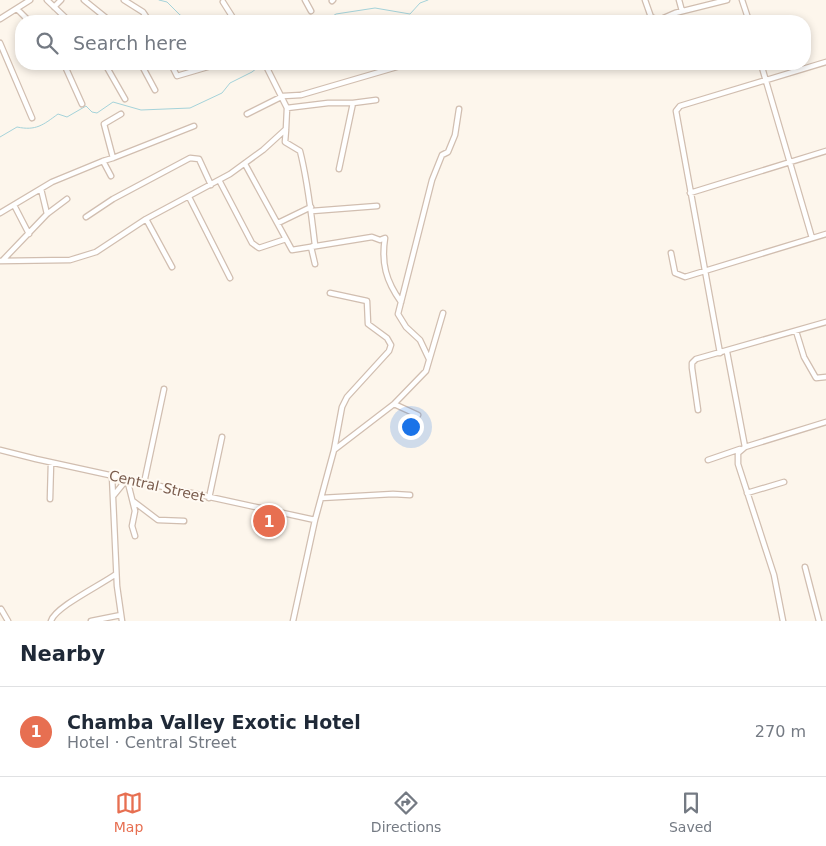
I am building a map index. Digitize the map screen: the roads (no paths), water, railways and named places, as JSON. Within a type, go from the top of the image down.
[{"type":"street","points":[[47,0],[63,15]]},
{"type":"street","points":[[54,7],[61,0]]},
{"type":"street","points":[[84,0],[103,15]]},
{"type":"street","points":[[124,0],[145,15]]},
{"type":"street","points":[[305,0],[311,11]]},
{"type":"street","points":[[645,0],[650,15]]},
{"type":"street","points":[[679,0],[682,11]]},
{"type":"street","points":[[670,15],[726,0]]},
{"type":"street","points":[[742,0],[747,15]]},
{"type":"street","points":[[0,19],[27,1]]},
{"type":"street","points":[[224,1],[232,15]]},
{"type":"street","points":[[17,9],[23,15]]},
{"type":"street","points":[[0,43],[32,118]]},
{"type":"street","points":[[811,66],[826,62]]},
{"type":"street","points":[[67,70],[82,104]]},
{"type":"street","points":[[108,70],[125,99]]},
{"type":"street","points":[[144,70],[155,90]]},
{"type":"street","points":[[174,70],[177,76],[197,70]]},
{"type":"street","points":[[268,70],[283,96],[287,108],[285,142],[300,151],[311,209],[314,245],[311,247],[315,264]]},
{"type":"street","points":[[247,114],[283,96],[301,96],[387,70]]},
{"type":"street","points":[[763,70],[812,238]]},
{"type":"street","points":[[720,353],[677,120],[678,108],[799,70]]},
{"type":"street","points":[[287,108],[376,100]]},
{"type":"street","points":[[339,169],[353,103]]},
{"type":"street","points":[[429,359],[420,340],[399,319],[401,302],[432,180],[442,154],[448,152],[456,135],[459,109]]},
{"type":"street","points":[[113,158],[104,124],[121,114]]},
{"type":"street","points":[[0,213],[65,176],[194,126]]},
{"type":"street","points":[[2,261],[80,258],[96,252],[146,219],[211,185],[245,164],[286,129]]},
{"type":"street","points":[[690,193],[826,151]]},
{"type":"street","points":[[86,217],[113,199],[190,158],[199,160],[211,185]]},
{"type":"street","points":[[104,161],[110,176]]},
{"type":"street","points":[[245,164],[293,250],[314,245],[373,237],[380,240],[385,238],[383,254],[385,275],[401,302]]},
{"type":"street","points":[[219,180],[252,243],[260,248],[286,239]]},
{"type":"street","points":[[41,189],[48,214]]},
{"type":"street","points":[[189,197],[230,278]]},
{"type":"street","points":[[2,261],[48,214],[67,199]]},
{"type":"street","points":[[14,205],[29,234]]},
{"type":"street","points":[[278,223],[311,209],[377,206]]},
{"type":"street","points":[[146,219],[172,267]]},
{"type":"street","points":[[670,253],[674,271],[680,276],[706,271],[826,234]]},
{"type":"street","points":[[293,621],[315,520],[334,450],[342,406],[347,397],[389,351],[391,345],[387,338],[368,324],[367,301],[330,293]]},
{"type":"street","points":[[334,450],[394,404],[426,371],[443,313]]},
{"type":"street","points":[[698,410],[692,363],[696,359],[727,352],[826,322]]},
{"type":"street","points":[[796,331],[811,371],[816,378],[826,377]]},
{"type":"street","points":[[727,352],[743,448],[738,454],[738,464],[774,575],[783,621]]},
{"type":"street","points":[[144,483],[164,390]]},
{"type":"street","points":[[394,404],[418,415]]},
{"type":"street","points":[[708,460],[826,422]]},
{"type":"street","points":[[209,498],[222,437]]},
{"type":"street","name":"Central Street","points":[[0,450],[51,463],[315,520]]},
{"type":"street","points":[[50,498],[51,463]]},
{"type":"street","points":[[91,621],[121,618],[116,574],[112,476]]},
{"type":"street","points":[[113,496],[127,479]]},
{"type":"street","points":[[127,479],[135,519],[132,526],[135,536]]},
{"type":"street","points":[[747,493],[784,482]]},
{"type":"street","points":[[321,498],[410,495]]},
{"type":"street","points":[[132,500],[158,520],[184,521]]},
{"type":"street","points":[[805,567],[819,621]]},
{"type":"street","points":[[51,621],[52,614],[116,574]]},
{"type":"street","points":[[1,609],[8,621]]},
{"type":"waterway","points":[[159,0],[167,2],[180,15]]},
{"type":"waterway","points":[[334,15],[375,8],[410,14],[420,3],[428,0]]},
{"type":"waterway","points":[[0,137],[17,127],[34,128],[58,114],[67,117],[86,106],[92,112],[97,113],[113,102],[141,110],[190,108],[222,93],[230,83],[254,70]]},
{"type":"place","name":"Chamba Valley Exotic Hotel","points":[[269,521]]}]
